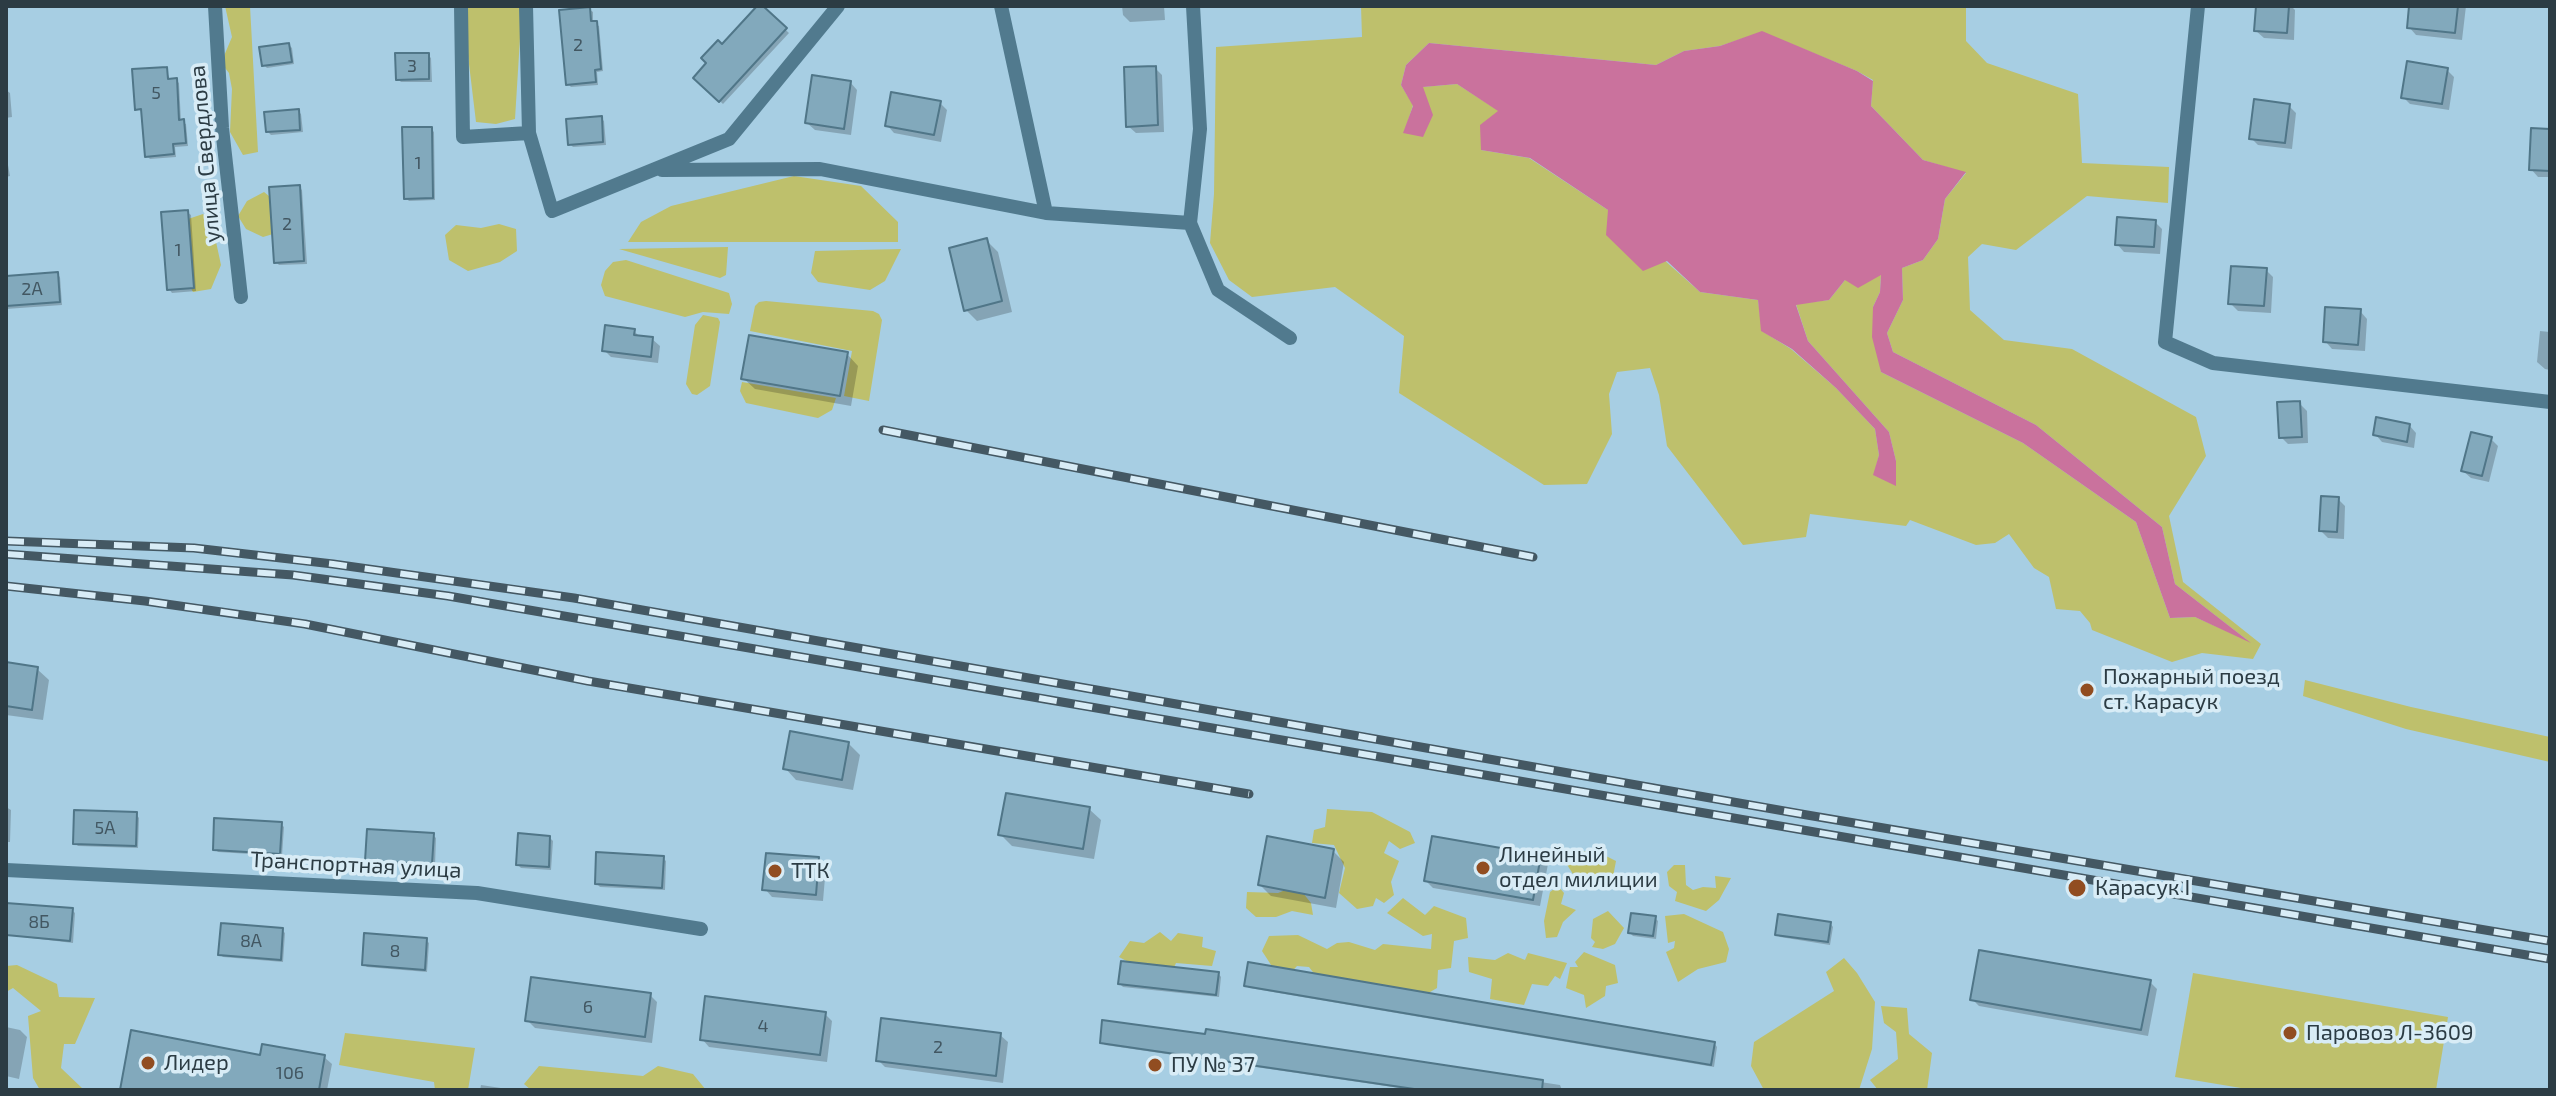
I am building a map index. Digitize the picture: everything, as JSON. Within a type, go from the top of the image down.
[{"type":"street","name":"улица Свердлова","points":[[215,6],[222,128],[241,297]]},
{"type":"street","points":[[461,6],[463,137],[529,133]]},
{"type":"street","points":[[526,6],[529,133],[552,211],[729,139],[838,6]]},
{"type":"street","points":[[1001,6],[1046,213]]},
{"type":"street","points":[[1193,6],[1200,129],[1190,223],[1218,290],[1290,338]]},
{"type":"street","points":[[2198,6],[2165,342],[2213,363],[2550,402]]},
{"type":"street","points":[[654,170],[820,169],[1046,213],[1190,223]]},
{"type":"street","name":"Транспортная улица","points":[[6,870],[477,893],[701,929]]},
{"type":"green space","points":[[225,6],[250,6],[258,152],[243,155],[230,132],[232,89],[229,73],[221,63],[232,37]]},
{"type":"green space","points":[[462,6],[522,6],[515,119],[496,124],[476,122]]},
{"type":"green space","points":[[1361,6],[1966,6],[1966,41],[1987,63],[2078,94],[2082,163],[2169,167],[2168,203],[2087,196],[2016,250],[1982,244],[1968,257],[1970,310],[2004,340],[2072,349],[2196,417],[2206,456],[2169,516],[2183,582],[2261,644],[2253,659],[2202,653],[2172,662],[2092,630],[2080,611],[2056,609],[2049,577],[2034,568],[2009,534],[1995,543],[1976,545],[1910,520],[1906,526],[1810,514],[1806,537],[1743,545],[1667,446],[1659,395],[1650,368],[1617,372],[1609,394],[1612,434],[1587,484],[1544,485],[1399,393],[1404,336],[1335,287],[1252,297],[1229,280],[1210,243],[1214,194],[1216,47],[1362,37]],"holes":[[[1762,32],[1873,80],[1871,106],[1923,160],[1966,173],[1945,199],[1938,239],[1923,260],[1902,268],[1903,300],[1887,333],[1893,352],[2036,425],[2162,527],[2175,584],[2247,640],[2195,617],[2170,618],[2136,522],[2023,443],[1881,372],[1873,307],[1880,292],[1881,274],[1845,280],[1829,300],[1796,304],[1808,341],[1889,432],[1896,461],[1896,485],[1874,475],[1879,455],[1875,429],[1836,388],[1791,349],[1762,331],[1758,300],[1700,292],[1608,210],[1529,158],[1481,150],[1499,111],[1457,84],[1422,87],[1404,133],[1413,105],[1401,85],[1406,65],[1429,43],[1656,65],[1684,51],[1720,46]]]},
{"type":"green space","points":[[794,176],[861,186],[898,222],[898,242],[628,242],[641,222],[671,206]]},
{"type":"green space","points":[[264,192],[285,209],[283,231],[263,237],[246,229],[238,216],[247,201]]},
{"type":"green space","points":[[203,214],[212,223],[221,265],[211,289],[193,292],[186,279],[182,221]]},
{"type":"green space","points":[[499,224],[516,229],[517,251],[500,262],[468,271],[449,260],[445,235],[456,225],[481,228]]},
{"type":"green space","points":[[728,247],[726,275],[720,278],[619,249]]},
{"type":"green space","points":[[901,249],[885,281],[870,290],[818,282],[811,273],[815,251]]},
{"type":"green space","points":[[626,260],[729,293],[732,304],[729,314],[703,312],[685,317],[605,296],[601,285],[605,271],[613,262]]},
{"type":"green space","points":[[766,301],[879,314],[882,320],[869,401],[844,396],[852,351],[750,331],[755,306]]},
{"type":"green space","points":[[703,315],[718,318],[720,322],[710,386],[697,395],[692,394],[686,384],[695,325]]},
{"type":"green space","points":[[742,382],[836,398],[832,410],[818,418],[746,403],[740,391]]},
{"type":"green space","points":[[2305,680],[2550,737],[2550,762],[2406,729],[2303,696]]},
{"type":"green space","points":[[1327,809],[1372,812],[1410,832],[1415,843],[1400,849],[1389,841],[1384,853],[1399,861],[1391,882],[1394,895],[1384,903],[1376,898],[1373,906],[1357,909],[1339,893],[1345,868],[1334,845],[1312,843],[1314,830],[1325,827]]},
{"type":"green space","points":[[1596,851],[1616,861],[1612,882],[1596,886],[1578,882],[1566,863],[1576,852]]},
{"type":"green space","points":[[1674,865],[1685,865],[1686,885],[1693,890],[1716,888],[1715,876],[1731,878],[1719,900],[1706,911],[1675,901],[1677,892],[1669,886],[1667,872]]},
{"type":"green space","points":[[1558,886],[1564,893],[1561,904],[1576,910],[1563,922],[1557,937],[1546,938],[1544,921],[1550,892]]},
{"type":"green space","points":[[1299,888],[1311,903],[1313,915],[1292,911],[1276,917],[1256,917],[1246,908],[1247,892],[1278,893]]},
{"type":"green space","points":[[1403,898],[1425,915],[1434,906],[1466,918],[1468,938],[1454,941],[1451,968],[1438,970],[1437,988],[1418,999],[1319,980],[1309,967],[1297,966],[1287,977],[1275,971],[1262,951],[1269,936],[1298,935],[1327,949],[1337,943],[1349,942],[1375,950],[1383,944],[1431,949],[1432,934],[1423,936],[1387,913]]},
{"type":"green space","points":[[1608,911],[1624,928],[1615,944],[1603,949],[1592,947],[1595,942],[1591,938],[1593,919]]},
{"type":"green space","points":[[1684,914],[1723,932],[1729,949],[1726,962],[1698,969],[1678,982],[1666,952],[1674,948],[1675,941],[1668,943],[1665,916]]},
{"type":"green space","points":[[1160,932],[1171,941],[1178,933],[1203,937],[1202,947],[1216,951],[1212,966],[1176,963],[1173,970],[1132,964],[1119,957],[1130,941],[1144,943]]},
{"type":"green space","points":[[1584,952],[1615,965],[1618,983],[1606,986],[1605,996],[1586,1008],[1584,995],[1566,988],[1570,967],[1578,967],[1575,962]]},
{"type":"green space","points":[[1508,953],[1525,960],[1528,953],[1567,963],[1560,979],[1555,976],[1548,986],[1532,984],[1524,1005],[1490,999],[1492,979],[1469,972],[1468,957],[1495,960]]},
{"type":"green space","points":[[1844,958],[1875,1002],[1872,1049],[1859,1090],[1764,1090],[1751,1066],[1754,1042],[1834,991],[1826,972]]},
{"type":"green space","points":[[17,965],[57,984],[59,997],[95,998],[75,1044],[64,1044],[61,1068],[82,1088],[80,1090],[40,1090],[33,1078],[28,1016],[41,1011],[13,988],[6,992],[6,966]]},
{"type":"green space","points":[[2193,973],[2448,1017],[2436,1090],[2253,1090],[2175,1077]]},
{"type":"green space","points":[[1881,1006],[1907,1008],[1909,1034],[1932,1053],[1927,1090],[1878,1090],[1870,1080],[1898,1059],[1896,1032],[1884,1023]]},
{"type":"green space","points":[[345,1033],[475,1048],[468,1090],[435,1090],[434,1082],[339,1065]]},
{"type":"green space","points":[[539,1066],[643,1076],[658,1066],[693,1074],[706,1090],[531,1090],[524,1084]]},
{"type":"shaded area","points":[[1762,31],[1857,71],[1873,81],[1871,106],[1923,160],[1966,172],[1945,199],[1938,239],[1923,260],[1902,268],[1903,300],[1887,333],[1893,352],[2036,425],[2162,527],[2175,584],[2251,643],[2195,617],[2170,618],[2136,522],[2023,443],[1881,372],[1872,337],[1873,307],[1880,292],[1881,275],[1858,288],[1845,280],[1829,300],[1796,305],[1808,341],[1889,432],[1896,461],[1896,486],[1873,475],[1879,455],[1875,429],[1836,388],[1792,349],[1761,331],[1758,300],[1700,292],[1667,261],[1643,271],[1606,235],[1608,210],[1530,158],[1481,150],[1480,125],[1498,111],[1457,84],[1423,87],[1433,115],[1423,137],[1403,133],[1413,106],[1401,85],[1406,65],[1429,43],[1656,65],[1684,51],[1720,46]]},
{"type":"building","points":[[757,6],[763,6],[787,28],[719,102],[693,78],[706,63],[701,58],[718,40],[722,44]]},
{"type":"building","points":[[2256,6],[2289,6],[2287,33],[2254,31]]},
{"type":"building","points":[[2409,6],[2458,6],[2455,33],[2407,28]]},
{"type":"building","points":[[590,7],[591,21],[597,21],[601,69],[595,70],[596,82],[566,85],[559,10]]},
{"type":"building","points":[[289,43],[292,62],[262,66],[259,47]]},
{"type":"building","points":[[395,53],[429,53],[429,79],[396,80]]},
{"type":"building","points":[[2407,61],[2448,68],[2442,104],[2401,98]]},
{"type":"building","points":[[1156,66],[1158,125],[1126,127],[1124,67]]},
{"type":"building","points":[[167,67],[168,79],[177,78],[179,120],[184,119],[186,143],[173,144],[174,154],[145,157],[141,109],[135,110],[132,69]]},
{"type":"building","points":[[812,75],[851,81],[844,129],[805,123]]},
{"type":"building","points":[[891,92],[941,101],[934,135],[885,126]]},
{"type":"building","points":[[2254,99],[2290,104],[2285,143],[2249,139]]},
{"type":"building","points":[[299,109],[300,130],[266,132],[264,112]]},
{"type":"building","points":[[602,116],[603,142],[568,145],[566,119]]},
{"type":"building","points":[[402,127],[432,127],[433,198],[404,199]]},
{"type":"building","points":[[2531,128],[2550,129],[2550,171],[2529,170]]},
{"type":"building","points":[[300,185],[304,261],[274,263],[269,187]]},
{"type":"building","points":[[188,210],[194,288],[167,290],[161,212]]},
{"type":"building","points":[[2117,217],[2156,220],[2154,247],[2115,245]]},
{"type":"building","points":[[987,238],[1002,301],[964,311],[949,248]]},
{"type":"building","points":[[2231,266],[2267,268],[2264,306],[2228,304]]},
{"type":"building","points":[[58,272],[60,302],[6,306],[6,276]]},
{"type":"building","points":[[2325,307],[2361,309],[2358,345],[2323,342]]},
{"type":"building","points":[[605,325],[635,329],[634,335],[653,337],[651,357],[602,351]]},
{"type":"building","points":[[749,335],[848,352],[840,396],[741,379]]},
{"type":"building","points":[[2300,401],[2302,437],[2279,438],[2277,402]]},
{"type":"building","points":[[2376,417],[2410,424],[2407,442],[2373,435]]},
{"type":"building","points":[[2471,432],[2492,437],[2482,476],[2461,471]]},
{"type":"building","points":[[2321,496],[2339,497],[2337,532],[2319,531]]},
{"type":"building","points":[[6,662],[38,667],[32,710],[6,706]]},
{"type":"building","points":[[790,731],[849,742],[842,780],[783,769]]},
{"type":"building","points":[[1006,793],[1090,807],[1083,849],[998,835]]},
{"type":"building","points":[[74,810],[137,812],[136,846],[73,844]]},
{"type":"building","points":[[214,818],[282,822],[280,854],[213,850]]},
{"type":"building","points":[[367,829],[434,833],[432,864],[365,861]]},
{"type":"building","points":[[518,833],[550,836],[549,867],[516,865]]},
{"type":"building","points":[[1267,836],[1334,849],[1325,898],[1258,885]]},
{"type":"building","name":"Линейный отдел милиции","points":[[1432,836],[1541,855],[1533,900],[1424,881]]},
{"type":"building","points":[[596,852],[664,856],[662,888],[595,884]]},
{"type":"building","points":[[766,853],[819,857],[816,895],[762,890]]},
{"type":"building","points":[[6,903],[73,908],[70,941],[6,935]]},
{"type":"building","points":[[1631,913],[1656,916],[1653,936],[1628,933]]},
{"type":"building","points":[[1778,914],[1831,922],[1828,942],[1775,935]]},
{"type":"building","points":[[221,923],[283,928],[281,960],[218,955]]},
{"type":"building","points":[[364,933],[427,938],[425,970],[362,965]]},
{"type":"building","points":[[1979,950],[2151,980],[2141,1030],[1970,1000]]},
{"type":"building","points":[[1121,961],[1219,972],[1216,995],[1118,984]]},
{"type":"building","points":[[1248,962],[1715,1042],[1711,1065],[1244,986]]},
{"type":"building","points":[[531,977],[651,993],[645,1037],[525,1021]]},
{"type":"building","points":[[705,996],[826,1012],[820,1055],[700,1040]]},
{"type":"building","points":[[881,1018],[1001,1033],[996,1076],[876,1061]]},
{"type":"building","points":[[1102,1020],[1205,1034],[1206,1029],[1543,1080],[1542,1090],[1421,1090],[1100,1043]]},
{"type":"building","points":[[131,1030],[260,1055],[262,1044],[325,1055],[319,1090],[120,1090]]},
{"type":"railway","points":[[883,430],[1533,557]]},
{"type":"railway","points":[[6,541],[194,548],[574,598],[1807,815],[2550,941]]},
{"type":"railway","points":[[6,554],[293,575],[448,596],[2550,959]]},
{"type":"railway","points":[[6,586],[145,601],[305,624],[588,681],[1249,794]]},
{"type":"place","name":"Пожарный поезд ст. Карасук","points":[[2087,690]]},
{"type":"place","name":"Линейный отдел милиции","points":[[1483,868]]},
{"type":"place","name":"ТТК","points":[[775,871]]},
{"type":"place","name":"Карасук I","points":[[2077,888]]},
{"type":"place","name":"Паровоз Л-3609","points":[[2290,1033]]},
{"type":"place","name":"Лидер","points":[[148,1063]]},
{"type":"place","name":"ПУ № 37","points":[[1155,1065]]}]
